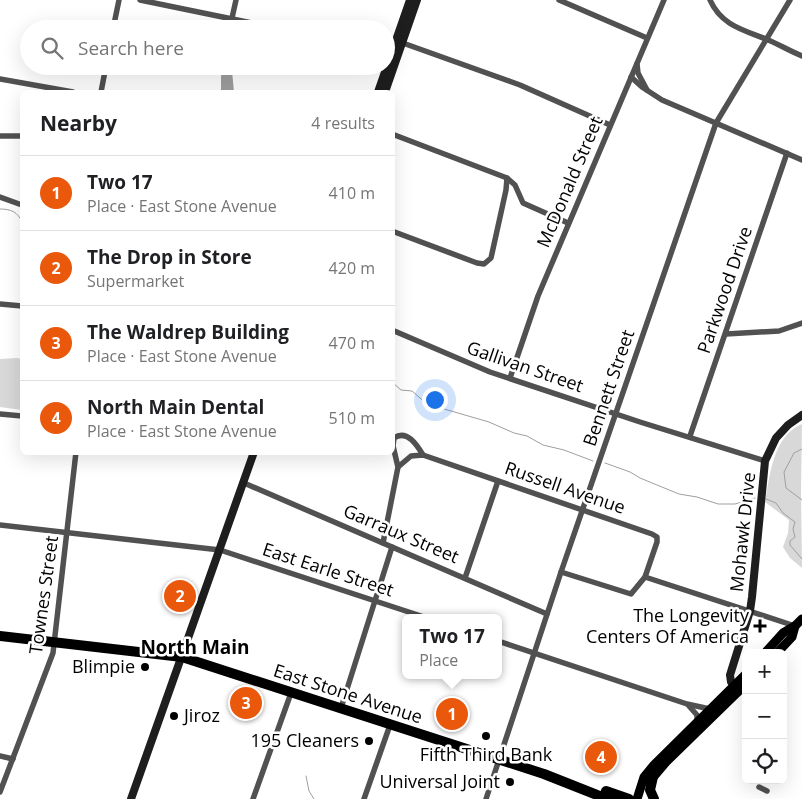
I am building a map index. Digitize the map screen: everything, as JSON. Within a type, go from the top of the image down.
[{"type":"highway","name":"East Stone Avenue","points":[[0,636],[182,657],[561,780],[591,796],[612,799]]},
{"type":"highway","points":[[653,777],[650,790],[654,799]]},
{"type":"highway","name":"East Stone Avenue","points":[[561,780],[573,781],[629,799]]},
{"type":"main road","points":[[769,649],[783,633],[802,619]]},
{"type":"main road","points":[[781,649],[792,637],[795,626]]},
{"type":"main road","points":[[637,799],[644,777],[649,771],[712,710],[740,687]]},
{"type":"main road","points":[[637,799],[666,762],[740,687]]},
{"type":"street","points":[[115,20],[119,0]]},
{"type":"street","points":[[140,0],[241,20]]},
{"type":"street","points":[[232,18],[236,0]]},
{"type":"street","points":[[399,42],[410,0]]},
{"type":"street","points":[[395,52],[417,0]]},
{"type":"street","points":[[559,0],[647,38]]},
{"type":"street","name":"McDonald Street","points":[[510,378],[538,296],[664,0]]},
{"type":"street","points":[[710,0],[717,13],[734,27],[802,56]]},
{"type":"street","name":"Bennett Street","points":[[486,799],[582,510],[716,123],[790,0]]},
{"type":"street","points":[[399,42],[527,88],[610,125]]},
{"type":"street","points":[[637,62],[638,73],[648,92]]},
{"type":"street","points":[[101,90],[104,75]]},
{"type":"street","points":[[379,90],[385,75]]},
{"type":"street","points":[[385,90],[388,75]]},
{"type":"street","points":[[631,77],[648,92],[662,100],[802,160]]},
{"type":"street","points":[[0,79],[61,90]]},
{"type":"street","points":[[395,135],[507,178],[515,185],[523,204],[568,223]]},
{"type":"street","points":[[0,136],[20,136]]},
{"type":"street","name":"Parkwood Drive","points":[[690,436],[787,153]]},
{"type":"street","points":[[395,232],[484,264],[491,258],[507,178]]},
{"type":"street","points":[[0,197],[20,204]]},
{"type":"street","points":[[0,304],[20,306]]},
{"type":"street","points":[[726,334],[779,331],[802,323]]},
{"type":"street","name":"Gallivan Street","points":[[395,331],[458,359],[510,378],[765,461]]},
{"type":"street","points":[[0,414],[20,416]]},
{"type":"street","name":"Mohawk Drive","points":[[740,687],[731,682],[730,675],[750,611],[765,461],[776,438],[802,414]]},
{"type":"street","points":[[395,438],[403,435],[412,440],[423,456]]},
{"type":"street","points":[[383,543],[398,467],[395,454]]},
{"type":"street","name":"Townes Street","points":[[0,792],[54,653],[76,455]]},
{"type":"street","points":[[131,799],[253,455]]},
{"type":"street","points":[[398,467],[411,456],[423,456]]},
{"type":"street","name":"Russell Avenue","points":[[423,456],[652,534],[657,537],[657,542],[645,577]]},
{"type":"street","points":[[465,578],[498,481]]},
{"type":"street","name":"Garraux Street","points":[[244,483],[547,614]]},
{"type":"street","name":"East Earle Street","points":[[0,526],[220,550],[415,614]]},
{"type":"street","points":[[341,708],[392,547]]},
{"type":"street","points":[[561,572],[627,594],[634,592],[645,577],[795,626]]},
{"type":"street","points":[[502,642],[687,704],[712,710]]},
{"type":"street","points":[[253,799],[291,693]]},
{"type":"street","points":[[687,704],[698,715],[698,723]]},
{"type":"street","points":[[364,799],[390,725]]},
{"type":"street","points":[[0,756],[13,759]]},
{"type":"street","points":[[759,787],[767,791]]},
{"type":"shaded area","points":[[232,75],[234,90],[221,90],[221,76]]},
{"type":"shaded area","points":[[0,359],[20,359],[20,410],[0,407]]},
{"type":"shaded area","points":[[802,424],[802,568],[790,558],[783,547],[788,533],[789,520],[765,502],[774,457],[785,437]]},
{"type":"waterway","points":[[0,209],[14,212],[20,219]]},
{"type":"waterway","points":[[395,385],[401,390],[412,391],[427,404],[489,422],[514,433],[527,436],[543,445],[564,450],[593,461]]},
{"type":"waterway","points":[[802,449],[794,453],[784,472],[786,488],[802,500]]},
{"type":"waterway","points":[[605,463],[679,494],[697,497],[718,504],[735,504],[755,498]]},
{"type":"waterway","points":[[766,499],[776,503],[783,513],[795,522],[793,529],[795,537],[790,541],[790,545],[802,559]]},
{"type":"waterway","points":[[306,776],[309,791],[314,799]]},
{"type":"place","name":"The Drop in Store","points":[[180,596]]},
{"type":"place","name":"The Longevity Centers Of America","points":[[760,626]]},
{"type":"place","name":"Blimpie","points":[[145,667]]},
{"type":"place","name":"The Waldrep Building","points":[[246,703]]},
{"type":"place","name":"Two 17","points":[[452,714]]},
{"type":"place","name":"Jiroz","points":[[174,716]]},
{"type":"place","name":"Fifth Third Bank","points":[[486,736]]},
{"type":"place","name":"195 Cleaners","points":[[369,741]]},
{"type":"place","name":"North Main Dental","points":[[601,757]]},
{"type":"place","name":"Universal Joint","points":[[510,782]]},
{"type":"district","name":"North Main","points":[[195,647]]}]
